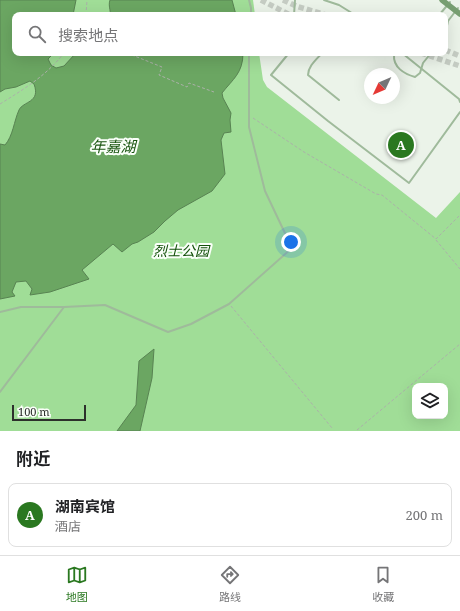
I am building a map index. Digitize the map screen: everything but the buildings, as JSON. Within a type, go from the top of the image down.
[{"type":"street","points":[[442,0],[448,2],[458,11]]},
{"type":"lane","points":[[249,0],[251,12]]},
{"type":"lane","points":[[294,12],[295,0]]},
{"type":"lane","points":[[324,0],[339,5],[350,12]]},
{"type":"lane","points":[[441,12],[448,2]]},
{"type":"lane","points":[[448,21],[458,11]]},
{"type":"lane","points":[[0,312],[21,307],[105,305],[168,332],[191,324],[229,304],[292,248],[265,191],[249,127],[249,56]]},
{"type":"lane","points":[[287,56],[271,76],[409,183],[460,112]]},
{"type":"lane","points":[[319,56],[310,67],[308,75],[339,100]]},
{"type":"lane","points":[[394,56],[396,65],[402,71],[415,77],[420,73],[421,68],[429,56]]},
{"type":"lane","points":[[406,56],[459,99],[460,102]]},
{"type":"lane","points":[[0,392],[64,307]]},
{"type":"path","points":[[86,12],[87,0]]},
{"type":"path","points":[[0,104],[32,84],[53,67],[62,56]]},
{"type":"path","points":[[135,56],[162,66],[159,75],[188,86],[189,83],[214,92]]},
{"type":"path","points":[[249,115],[311,156],[376,194],[382,194],[436,239],[460,268]]},
{"type":"path","points":[[436,239],[460,215]]},
{"type":"path","points":[[229,304],[332,428]]},
{"type":"path","points":[[357,430],[460,344]]},
{"type":"green space","name":"烈士公园","points":[[0,0],[253,0],[255,12],[12,12],[12,56],[259,56],[263,80],[267,87],[436,218],[460,192],[460,431],[0,431]]},
{"type":"water","name":"年嘉湖","points":[[0,0],[76,0],[74,12],[12,12],[12,56],[51,56],[48,59],[51,65],[56,68],[64,66],[73,56],[243,56],[239,71],[222,93],[231,113],[231,132],[224,133],[221,140],[225,174],[212,191],[178,210],[154,232],[132,244],[122,252],[113,244],[82,270],[89,279],[50,292],[30,295],[32,289],[26,281],[16,282],[12,292],[15,296],[0,299],[0,144],[5,145],[8,141],[19,110],[31,101],[36,90],[34,84],[30,81],[0,92]]},
{"type":"water","points":[[110,0],[232,0],[235,12],[110,12]]},
{"type":"water","points":[[154,349],[152,378],[140,431],[117,431],[136,405],[139,361]]},
{"type":"tunnel","points":[[261,0],[284,12]]},
{"type":"tunnel","points":[[283,0],[316,12]]},
{"type":"tunnel","points":[[448,51],[460,56]]},
{"type":"tunnel","points":[[430,56],[460,66]]},
{"type":"place","name":"湖南宾馆","points":[[401,145]]}]
